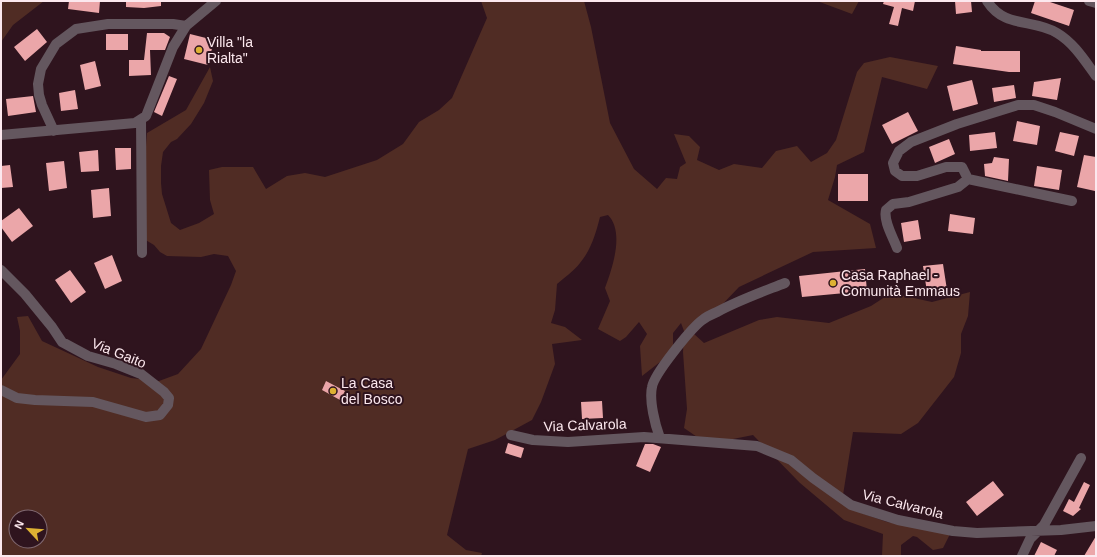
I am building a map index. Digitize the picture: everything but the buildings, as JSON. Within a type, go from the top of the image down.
[{"type":"street","points":[[1,135],[135,123],[146,116],[173,47],[186,26],[216,1]]},
{"type":"street","points":[[987,1],[991,8],[1000,15],[1057,33],[1074,47],[1096,76]]},
{"type":"street","points":[[1089,1],[1096,3]]},
{"type":"street","points":[[54,131],[42,105],[38,84],[40,69],[56,44],[76,29],[108,24],[173,24],[186,26]]},
{"type":"street","points":[[968,179],[962,167],[946,167],[917,176],[902,176],[896,171],[893,163],[899,151],[911,142],[957,124],[1018,105],[1034,105],[1096,129]]},
{"type":"street","points":[[141,119],[142,253]]},
{"type":"street","points":[[968,179],[1072,201]]},
{"type":"street","points":[[897,248],[888,226],[885,214],[886,210],[893,204],[909,202],[958,187],[968,179]]},
{"type":"street","name":"Via Gaito","points":[[1,270],[25,294],[52,327],[62,342],[88,356],[116,364],[141,374],[164,392],[169,398],[168,405],[160,415],[146,417],[93,402],[17,398],[1,390]]},
{"type":"street","points":[[660,438],[654,417],[651,391],[652,385],[659,372],[687,336],[702,320],[718,311],[745,298],[785,283]]},
{"type":"street","name":"Via Calvarola","points":[[512,435],[533,440],[568,442],[644,437],[757,446],[791,460],[813,478],[852,505],[898,520],[976,533],[1061,530],[1096,526]]},
{"type":"street","points":[[1022,556],[1030,539],[1044,525],[1081,458]]},
{"type":"shaded area","points":[[1,1],[44,1],[13,25],[1,42]]},
{"type":"shaded area","points":[[481,1],[584,1],[591,27],[610,123],[634,169],[657,189],[666,178],[677,179],[680,167],[686,163],[674,134],[689,136],[700,147],[697,160],[719,170],[734,164],[762,168],[776,151],[797,146],[811,162],[827,153],[836,140],[857,72],[864,63],[890,57],[938,66],[927,89],[882,77],[864,152],[837,165],[828,200],[870,224],[876,248],[813,252],[739,287],[694,334],[704,343],[759,320],[777,317],[829,323],[871,306],[891,293],[932,302],[970,292],[968,316],[961,334],[961,353],[954,377],[918,423],[901,434],[853,432],[843,495],[861,513],[887,522],[950,534],[943,548],[933,550],[917,537],[913,536],[901,545],[901,556],[882,556],[883,534],[844,520],[800,483],[753,435],[733,439],[700,439],[684,428],[687,409],[683,352],[684,331],[681,323],[673,333],[673,349],[660,362],[642,376],[640,346],[647,334],[639,322],[626,337],[620,341],[598,329],[610,301],[605,288],[616,251],[616,231],[613,222],[608,215],[600,217],[593,241],[584,258],[575,269],[557,284],[555,310],[551,323],[565,327],[582,340],[552,344],[555,364],[541,402],[532,420],[495,440],[468,449],[447,535],[466,550],[482,553],[481,556],[1,556],[1,380],[20,354],[20,331],[17,317],[28,316],[42,341],[98,367],[131,378],[159,381],[178,374],[201,349],[231,285],[236,271],[228,256],[214,254],[201,257],[167,256],[160,252],[154,245],[139,236],[147,133],[186,110],[210,67],[213,81],[204,103],[191,124],[177,139],[171,142],[163,152],[161,166],[162,194],[171,223],[180,230],[199,223],[214,214],[210,200],[209,170],[222,167],[253,167],[266,189],[287,176],[305,173],[325,177],[377,160],[403,144],[419,122],[439,110],[452,98],[487,18]]},
{"type":"shaded area","points":[[817,1],[859,1],[852,14]]},
{"type":"place","name":"Villa \"la Rialta\"","points":[[199,50]]},
{"type":"place","name":"Casa Raphael - Comunità Emmaus","points":[[833,283]]},
{"type":"place","name":"La Casa del Bosco","points":[[333,391]]}]
